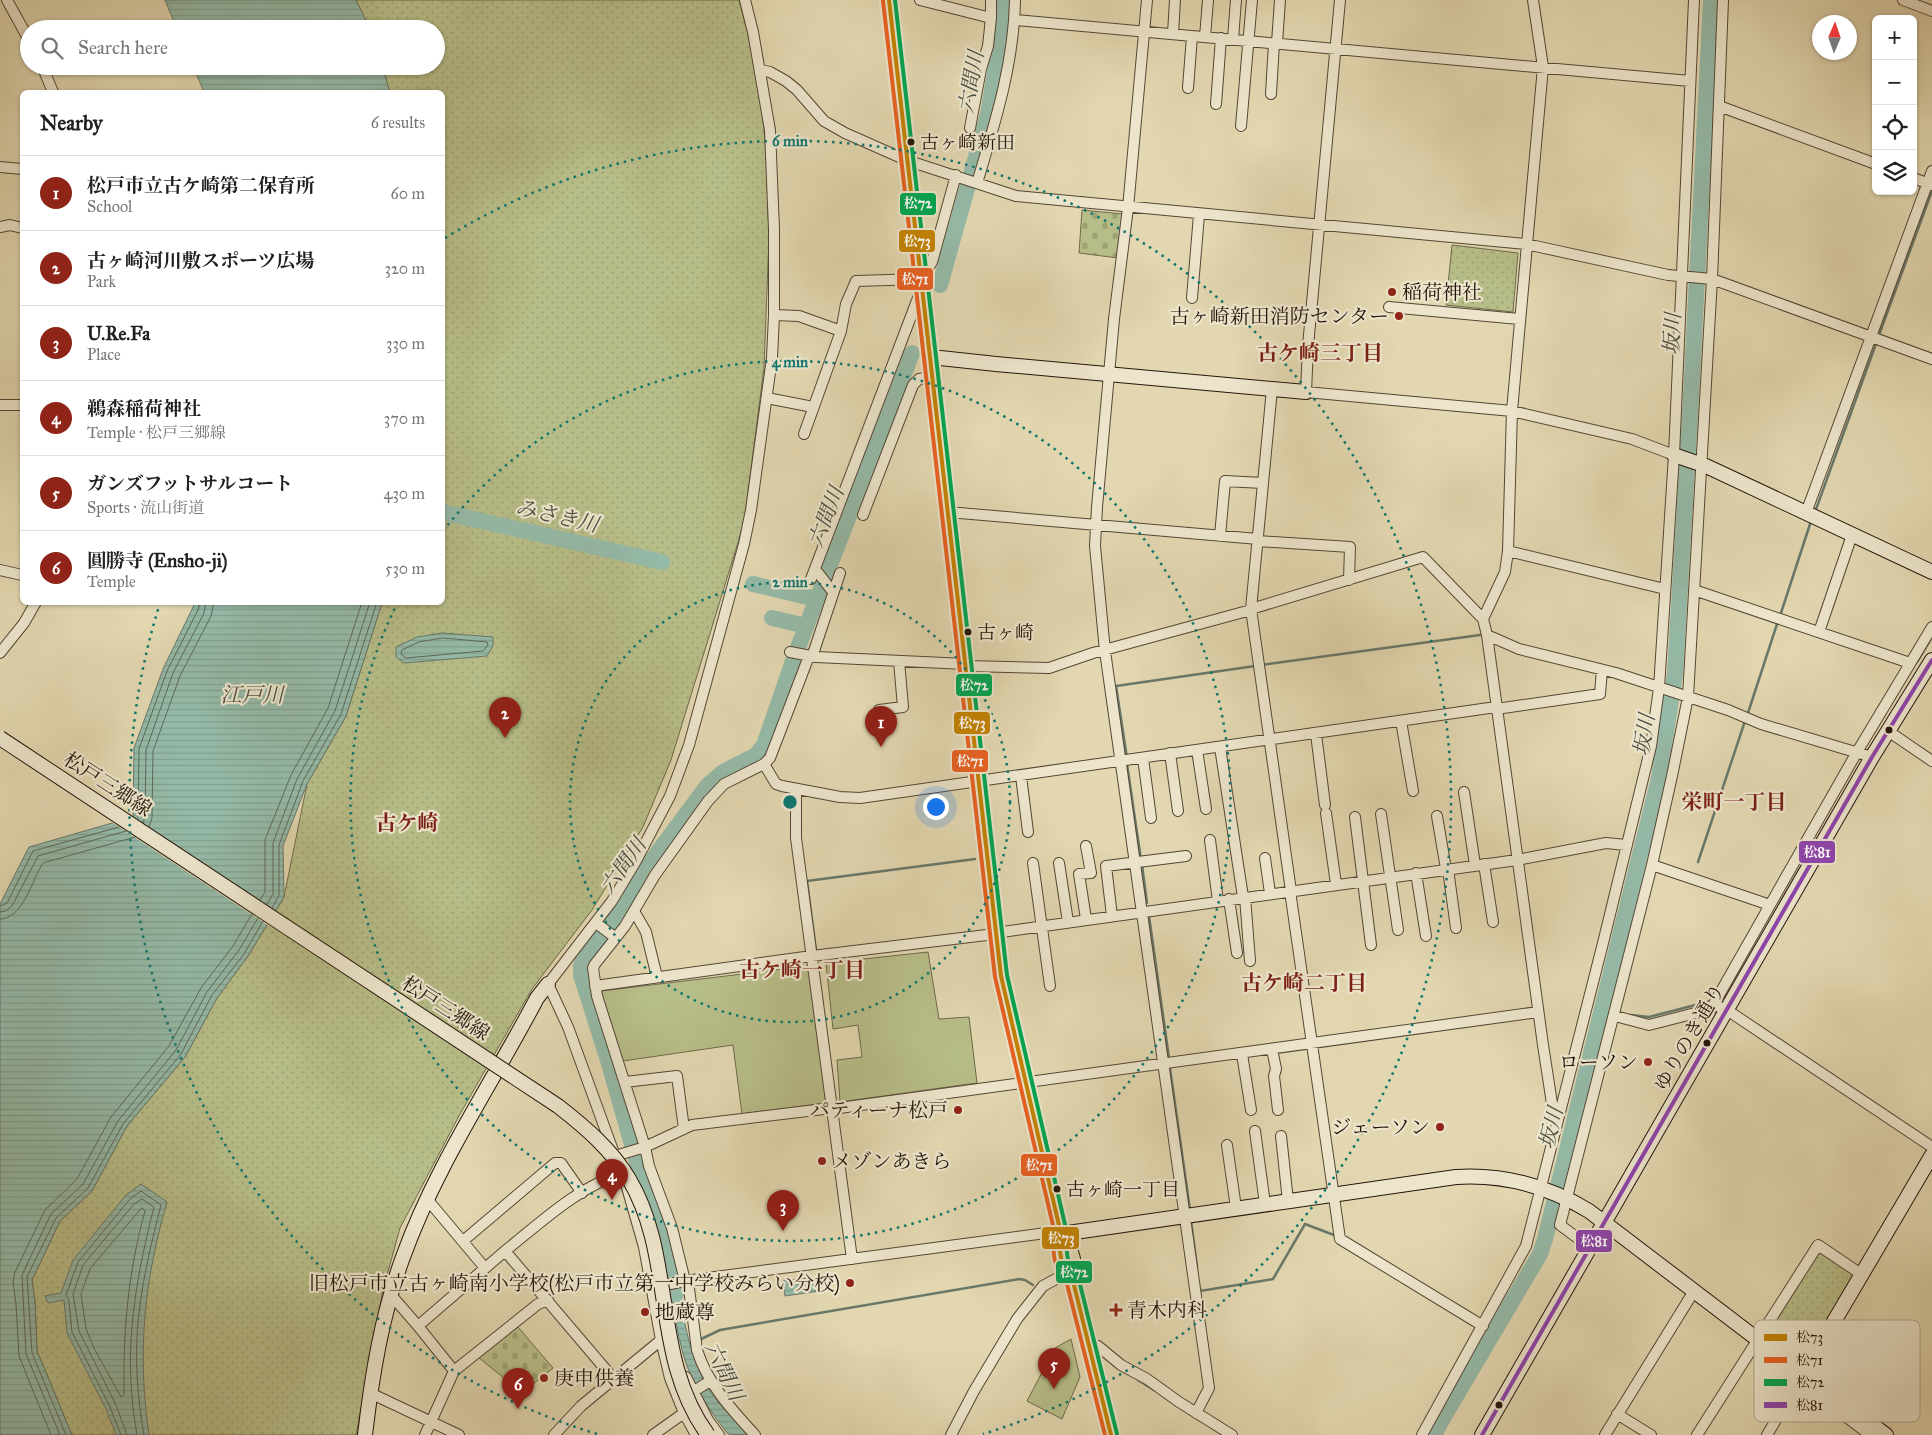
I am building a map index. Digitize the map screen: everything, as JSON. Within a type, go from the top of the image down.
[{"type":"main road","points":[[889,0],[995,933],[1005,999],[1061,1232],[1058,1245],[1089,1348],[1111,1435]]},
{"type":"street","points":[[7,0],[20,24]]},
{"type":"street","points":[[365,1435],[380,1339],[391,1295],[402,1258],[427,1199],[469,1116],[537,998],[596,923],[636,861],[670,796],[684,762],[744,544],[751,510],[772,358],[774,229],[770,130],[753,32],[744,0]]},
{"type":"street","points":[[920,0],[991,18]]},
{"type":"street","points":[[970,128],[988,46],[991,0]]},
{"type":"street","points":[[977,183],[1007,73],[1012,48],[1015,0]]},
{"type":"street","points":[[1147,0],[1128,208],[1108,374],[1095,546],[1105,651],[1209,1388],[1196,1413]]},
{"type":"street","points":[[1173,34],[1175,0]]},
{"type":"street","points":[[1205,37],[1208,0]]},
{"type":"street","points":[[1232,39],[1236,0]]},
{"type":"street","points":[[1241,126],[1252,0]]},
{"type":"street","points":[[1271,94],[1280,0]]},
{"type":"street","points":[[1306,392],[1308,346],[1321,226],[1340,0]]},
{"type":"street","points":[[1483,619],[1506,572],[1508,551],[1512,411],[1543,67],[1533,0]]},
{"type":"street","points":[[1422,1435],[1526,1246],[1543,1188],[1651,746],[1661,688],[1665,589],[1676,456],[1694,0]]},
{"type":"street","points":[[1591,1248],[1560,1225],[1652,866],[1672,776],[1685,696],[1694,590],[1699,464],[1712,279],[1723,0]]},
{"type":"street","points":[[1903,0],[1932,11]]},
{"type":"street","points":[[1015,20],[1690,81]]},
{"type":"street","points":[[1188,88],[1192,36]]},
{"type":"street","points":[[1216,104],[1221,38]]},
{"type":"street","points":[[760,70],[770,72],[786,81],[797,90],[824,121],[872,146],[906,160],[1027,198],[1526,244],[1682,277],[1712,279],[1932,359]]},
{"type":"street","points":[[46,75],[52,90]]},
{"type":"street","points":[[1719,106],[1872,163]]},
{"type":"street","points":[[0,167],[20,169]]},
{"type":"street","points":[[1811,515],[1930,184],[1932,171]]},
{"type":"street","points":[[811,579],[922,282],[932,262],[956,176]]},
{"type":"street","points":[[1917,179],[1930,184]]},
{"type":"street","points":[[1192,298],[1199,215]]},
{"type":"street","points":[[0,227],[10,225],[20,228]]},
{"type":"street","points":[[804,434],[840,331],[846,304],[856,281],[922,282]]},
{"type":"street","points":[[1389,307],[1519,319]]},
{"type":"street","points":[[774,315],[799,316],[840,331]]},
{"type":"street","points":[[931,357],[1512,411],[1632,439],[1699,464],[1763,492],[1932,572]]},
{"type":"street","points":[[863,515],[913,384],[919,379],[933,376]]},
{"type":"street","points":[[1272,389],[1251,609],[1340,1239],[1483,1326]]},
{"type":"street","points":[[767,398],[813,407]]},
{"type":"street","points":[[0,405],[20,405]]},
{"type":"street","points":[[1220,536],[1226,481],[1263,483]]},
{"type":"street","points":[[948,512],[1350,547],[1349,580]]},
{"type":"street","points":[[1819,632],[1852,535]]},
{"type":"street","points":[[1508,551],[1665,589]]},
{"type":"street","points":[[790,652],[811,657],[1049,668],[1423,557],[1483,619],[1487,635],[1538,1012],[1557,1125]]},
{"type":"street","points":[[815,569],[833,592]]},
{"type":"street","points":[[0,570],[20,575]]},
{"type":"street","points":[[755,1435],[710,1381],[700,1361],[687,1281],[672,1228],[649,1166],[625,1082],[599,1005],[594,968],[634,911],[655,875],[718,790],[724,784],[764,764],[770,758],[811,657],[840,573]]},
{"type":"street","points":[[1694,590],[1910,663]]},
{"type":"street","points":[[0,653],[24,623],[34,605]]},
{"type":"street","points":[[1615,1016],[1649,1025],[1711,1009],[1857,752],[1932,627]]},
{"type":"street","points":[[1487,635],[1519,649],[1602,670],[1661,688],[1746,717],[1761,724],[1872,757]]},
{"type":"street","name":"ゆりのき通り","points":[[1482,1435],[1872,757],[1932,660]]},
{"type":"street","points":[[879,710],[903,707],[899,661]]},
{"type":"street","points":[[764,764],[776,784],[840,797],[860,798],[1600,694],[1602,670]]},
{"type":"street","points":[[1401,721],[1412,791]]},
{"type":"street","points":[[1888,732],[1932,761]]},
{"type":"street","points":[[1316,734],[1336,884]]},
{"type":"street","name":"松戸三郷線","points":[[0,738],[550,1101],[594,1136],[610,1152],[630,1180],[648,1222],[654,1244],[676,1366],[689,1402],[708,1435]]},
{"type":"street","points":[[1220,747],[1244,897],[1250,961]]},
{"type":"street","points":[[1197,750],[1206,809]]},
{"type":"street","points":[[1170,753],[1178,811]]},
{"type":"street","points":[[1143,758],[1152,818]]},
{"type":"street","points":[[1021,776],[1028,832]]},
{"type":"street","points":[[796,789],[796,838],[852,1259]]},
{"type":"street","points":[[1464,792],[1493,922]]},
{"type":"street","points":[[1381,814],[1398,930]]},
{"type":"street","points":[[1437,816],[1456,928]]},
{"type":"street","points":[[1355,817],[1371,945]]},
{"type":"street","points":[[1210,840],[1237,953]]},
{"type":"street","points":[[595,986],[995,933],[1270,893],[1517,860],[1606,843],[1626,845]]},
{"type":"street","points":[[1086,846],[1091,873],[1079,874],[1086,919]]},
{"type":"street","points":[[1112,916],[1106,866],[1186,856]]},
{"type":"street","points":[[1265,858],[1270,893]]},
{"type":"street","points":[[1033,863],[1050,986]]},
{"type":"street","points":[[1059,863],[1068,922]]},
{"type":"street","points":[[1652,866],[1770,905]]},
{"type":"street","points":[[1416,873],[1426,936]]},
{"type":"street","points":[[634,911],[646,932],[657,977]]},
{"type":"street","points":[[596,923],[616,938]]},
{"type":"street","points":[[548,984],[568,1027],[618,1156],[644,1247],[670,1378],[684,1413],[696,1435]]},
{"type":"street","points":[[1714,1004],[1932,1147]]},
{"type":"street","points":[[618,1156],[692,1125],[1163,1065],[1538,1012]]},
{"type":"street","points":[[1272,1049],[1276,1069],[1274,1076],[1278,1110]]},
{"type":"street","points":[[1242,1054],[1250,1110]]},
{"type":"street","points":[[625,1082],[677,1076],[684,1128]]},
{"type":"street","points":[[1255,1131],[1265,1204]]},
{"type":"street","points":[[1281,1136],[1288,1201]]},
{"type":"street","points":[[1227,1145],[1236,1208]]},
{"type":"street","points":[[1834,1320],[1932,1155]]},
{"type":"street","points":[[463,1241],[555,1163],[561,1163],[582,1193]]},
{"type":"street","points":[[418,1326],[548,1216],[605,1179],[622,1174]]},
{"type":"street","points":[[652,1287],[1470,1176],[1502,1178],[1543,1188],[1566,1198],[1605,1222],[1754,1337]]},
{"type":"street","points":[[427,1199],[486,1268]]},
{"type":"street","points":[[1771,1320],[1818,1245],[1861,1274]]},
{"type":"street","points":[[505,1251],[613,1378]]},
{"type":"street","points":[[951,1435],[974,1391],[1017,1320],[1043,1286],[1069,1278]]},
{"type":"street","points":[[1605,1435],[1694,1291]]},
{"type":"street","points":[[391,1295],[454,1371]]},
{"type":"street","points":[[425,1435],[454,1371],[538,1304],[548,1300]]},
{"type":"street","points":[[554,1435],[580,1406],[613,1378],[662,1344]]},
{"type":"street","points":[[662,1344],[677,1360],[708,1420],[719,1435]]},
{"type":"street","points":[[1089,1348],[1098,1346],[1121,1364],[1232,1435]]},
{"type":"street","points":[[1697,1435],[1754,1346]]},
{"type":"street","points":[[679,1400],[710,1381]]},
{"type":"street","points":[[370,1394],[458,1435]]},
{"type":"street","points":[[653,1435],[684,1413]]},
{"type":"street","points":[[1617,1414],[1651,1435]]},
{"type":"street","points":[[1767,1435],[1775,1422]]},
{"type":"street","points":[[1853,1422],[1866,1434]]},
{"type":"street","points":[[1867,1422],[1886,1435]]},
{"type":"green space","points":[[356,0],[739,0],[750,42],[763,116],[769,237],[764,368],[744,523],[671,760],[643,827],[592,910],[532,989],[460,1114],[400,1228],[383,1290],[356,1435],[72,1435],[37,1351],[32,1280],[60,1221],[92,1191],[127,1126],[185,1057],[217,998],[248,956],[284,897],[307,784],[346,716],[381,605],[445,605],[445,90],[389,90],[385,75],[445,75],[445,20],[366,20]]},
{"type":"green space","points":[[1082,210],[1123,214],[1118,258],[1079,253]]},
{"type":"green space","points":[[1452,245],[1518,253],[1513,312],[1446,305]]},
{"type":"green space","points":[[928,952],[939,1019],[969,1017],[977,1083],[840,1102],[837,1060],[862,1057],[858,1025],[833,1029],[826,963]]},
{"type":"green space","points":[[809,966],[826,1103],[742,1114],[733,1045],[623,1061],[601,991]]},
{"type":"green space","points":[[1816,1252],[1822,1252],[1851,1271],[1853,1275],[1827,1320],[1775,1320]]},
{"type":"green space","points":[[518,1327],[553,1368],[522,1393],[478,1357]]},
{"type":"green space","points":[[1071,1339],[1080,1377],[1062,1419],[1027,1401],[1055,1348]]},
{"type":"water","points":[[165,0],[356,0],[366,20],[173,20]]},
{"type":"water","points":[[197,75],[385,75],[389,90],[203,90]]},
{"type":"water","name":"江戸川","points":[[194,605],[381,605],[346,716],[307,784],[283,846],[284,897],[248,956],[217,998],[185,1057],[127,1126],[92,1191],[60,1221],[32,1280],[37,1351],[72,1435],[0,1435],[0,904],[29,847],[133,817],[134,748],[163,669]]},
{"type":"water","points":[[442,633],[493,637],[493,646],[487,656],[404,663],[396,657],[396,647],[417,637]]},
{"type":"water","points":[[141,1184],[167,1202],[153,1260],[145,1317],[143,1346],[145,1405],[149,1435],[116,1435],[106,1409],[67,1333],[64,1300],[48,1303],[45,1296],[61,1293],[73,1260],[126,1195]]},
{"type":"water","points":[[675,1271],[688,1338],[702,1377],[717,1400],[747,1435],[728,1434],[709,1408],[693,1380],[679,1339],[667,1273]]},
{"type":"water","points":[[817,1277],[819,1291],[785,1296],[783,1281]]},
{"type":"water","points":[[1439,1410],[1452,1417],[1442,1435],[1425,1435]]},
{"type":"pier","points":[[127,816],[277,914],[269,926],[110,821]]},
{"type":"waterway","name":"六間川","points":[[940,285],[988,114],[1003,24],[1002,0]]},
{"type":"waterway","name":"坂川","points":[[1433,1435],[1540,1254],[1659,778],[1675,674],[1711,0]]},
{"type":"waterway","points":[[1879,335],[1932,191]]},
{"type":"waterway","points":[[1815,512],[1877,341]]},
{"type":"waterway","name":"六間川","points":[[676,1294],[659,1228],[581,975],[581,966],[583,959],[609,925],[647,867],[707,786],[723,772],[756,755],[764,745],[794,658],[912,353]]},
{"type":"waterway","name":"みさき川","points":[[445,513],[662,562]]},
{"type":"waterway","points":[[1780,616],[1811,521]]},
{"type":"waterway","name":"みさき川","points":[[753,584],[816,599]]},
{"type":"waterway","points":[[772,618],[806,626]]},
{"type":"waterway","points":[[1747,716],[1778,621]]},
{"type":"waterway","points":[[1261,665],[1480,635]]},
{"type":"waterway","points":[[1917,662],[1932,637]]},
{"type":"waterway","points":[[1127,758],[1116,686],[1255,666]]},
{"type":"waterway","points":[[1698,862],[1745,721]]},
{"type":"waterway","points":[[1127,764],[1141,860]]},
{"type":"waterway","points":[[816,951],[807,881],[975,859]]},
{"type":"waterway","points":[[1142,865],[1147,903]]},
{"type":"waterway","points":[[1149,916],[1169,1058]]},
{"type":"waterway","points":[[1631,1015],[1649,1017],[1711,1001]]},
{"type":"waterway","points":[[1601,1012],[1611,1013]]},
{"type":"waterway","points":[[1170,1068],[1190,1210]]},
{"type":"waterway","points":[[1191,1221],[1197,1267]]},
{"type":"waterway","points":[[1200,1288],[1200,1291],[1273,1279],[1305,1224],[1334,1235]]},
{"type":"waterway","points":[[697,1341],[720,1330],[1019,1279],[1033,1285]]},
{"type":"waterway","points":[[1138,1380],[1154,1390]]},
{"type":"transit line","name":"松73","points":[[889,0],[1001,976],[1061,1234],[1061,1259],[1073,1281],[1111,1435]]},
{"type":"transit line","name":"松72","points":[[895,0],[1007,975],[1067,1233],[1068,1258],[1079,1280],[1117,1434]]},
{"type":"transit line","name":"松71","points":[[883,1],[995,977],[1055,1234],[1055,1260],[1067,1284],[1105,1435]]},
{"type":"transit line","name":"松81","points":[[1482,1435],[1872,757],[1932,660]]},
{"type":"place","name":"古ヶ崎新田","points":[[911,142]]},
{"type":"place","name":"稲荷神社","points":[[1392,292]]},
{"type":"place","name":"古ヶ崎新田消防センター","points":[[1399,316]]},
{"type":"place","name":"古ヶ崎","points":[[968,632]]},
{"type":"place","name":"古ヶ崎河川敷スポーツ広場","points":[[505,738]]},
{"type":"place","name":"松戸市立古ケ崎第二保育所","points":[[881,747]]},
{"type":"place","name":"ローソン","points":[[1648,1062]]},
{"type":"place","name":"パティーナ松戸","points":[[958,1110]]},
{"type":"place","name":"ジェーソン","points":[[1440,1127]]},
{"type":"place","name":"メゾンあきら","points":[[822,1161]]},
{"type":"place","name":"古ヶ崎一丁目","points":[[1057,1189]]},
{"type":"place","name":"鵜森稲荷神社","points":[[612,1200]]},
{"type":"place","name":"U.Re.Fa","points":[[783,1231]]},
{"type":"place","name":"旧松戸市立古ヶ崎南小学校(松戸市立第一中学校みらい分校)","points":[[850,1283]]},
{"type":"place","name":"青木内科","points":[[1116,1310]]},
{"type":"place","name":"地蔵尊","points":[[645,1312]]},
{"type":"place","name":"庚申供養","points":[[544,1378]]},
{"type":"place","name":"ガンズフットサルコート","points":[[1054,1389]]},
{"type":"place","name":"圓勝寺 (Ensho-ji)","points":[[518,1409]]},
{"type":"district","name":"古ケ崎三丁目","points":[[1320,353]]},
{"type":"district","name":"栄町一丁目","points":[[1734,802]]},
{"type":"district","name":"古ケ崎","points":[[407,823]]},
{"type":"district","name":"古ケ崎一丁目","points":[[802,970]]},
{"type":"district","name":"古ケ崎二丁目","points":[[1304,983]]}]
